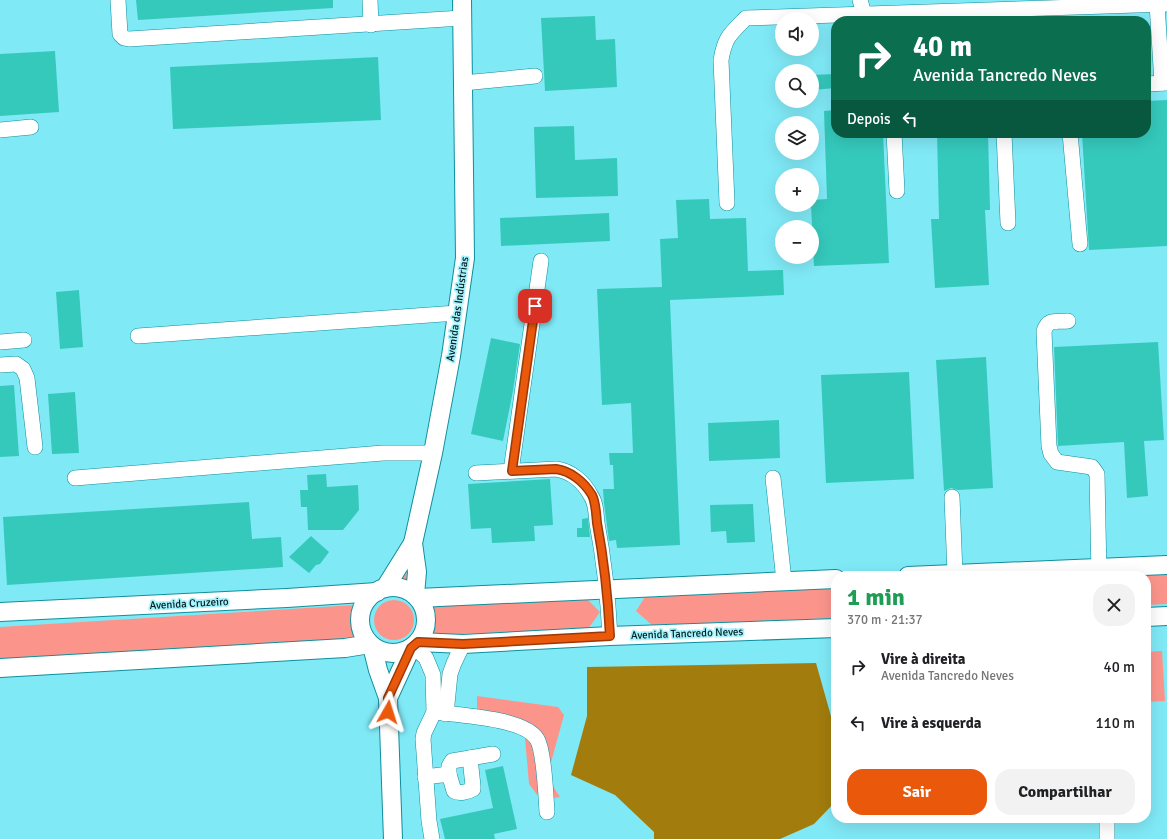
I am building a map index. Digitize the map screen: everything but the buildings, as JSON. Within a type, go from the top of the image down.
[{"type":"main road","name":"Avenida das Indústrias","points":[[413,543],[433,453],[451,356],[465,258],[462,0]]},
{"type":"main road","points":[[381,590],[413,543]]},
{"type":"main road","points":[[388,698],[414,645],[422,634],[425,625],[425,616],[416,597],[417,572],[413,543]]},
{"type":"main road","points":[[1109,571],[1167,565]]},
{"type":"main road","points":[[414,645],[401,652],[391,653],[381,651],[371,645],[365,638],[361,628],[360,618],[363,607],[368,598],[381,590],[394,588],[403,589],[416,597],[831,579]]},
{"type":"main road","name":"Avenida Cruzeiro","points":[[0,612],[287,598],[381,590]]},
{"type":"main road","points":[[1151,617],[1167,616]]},
{"type":"main road","name":"Avenida Tancredo Neves","points":[[414,645],[831,628]]},
{"type":"main road","points":[[0,668],[371,645]]},
{"type":"main road","points":[[371,645],[388,698],[393,839]]},
{"type":"street","points":[[118,0],[120,34],[124,38],[462,18]]},
{"type":"street","points":[[370,0],[371,24]]},
{"type":"street","points":[[893,16],[934,6],[1000,15],[1162,4],[1165,83],[1151,84]]},
{"type":"street","points":[[728,203],[721,60],[728,36],[746,18],[862,7],[886,16]]},
{"type":"street","points":[[463,83],[535,76]]},
{"type":"street","points":[[0,130],[31,127]]},
{"type":"street","points":[[894,138],[897,191]]},
{"type":"street","points":[[1004,138],[1008,223]]},
{"type":"street","points":[[1070,138],[1080,244]]},
{"type":"street","points":[[512,471],[541,261]]},
{"type":"street","points":[[138,336],[457,314]]},
{"type":"street","points":[[1068,321],[1050,322],[1046,325],[1044,332],[1049,446],[1051,454],[1057,462],[1092,467],[1097,474],[1099,571]]},
{"type":"street","points":[[0,342],[24,340]]},
{"type":"street","points":[[0,365],[16,364],[24,368],[27,378],[35,447]]},
{"type":"street","points":[[75,478],[383,453],[433,453]]},
{"type":"street","points":[[476,473],[556,469],[562,470],[580,481],[587,489],[593,497],[600,540],[607,589],[610,636]]},
{"type":"street","points":[[773,478],[784,581]]},
{"type":"street","points":[[952,497],[955,571]]},
{"type":"street","points":[[432,839],[425,776],[423,739],[424,733],[440,713],[450,674],[463,644]]},
{"type":"street","points":[[414,645],[426,658],[430,667],[433,675],[440,713]]},
{"type":"street","points":[[440,713],[485,717],[521,727],[530,732],[537,739],[541,750],[547,812]]},
{"type":"street","points":[[470,758],[473,790],[457,793],[454,791],[449,774],[449,766],[452,761],[470,758],[494,754]]},
{"type":"street","points":[[425,776],[449,774]]},
{"type":"street","points":[[1107,823],[1107,839]]},
{"type":"shaded area","points":[[405,561],[408,585],[392,583]]},
{"type":"shaded area","points":[[1167,571],[1167,604],[1151,605],[1151,572]]},
{"type":"shaded area","points":[[831,587],[831,618],[652,625],[636,611],[646,595]]},
{"type":"shaded area","points":[[584,596],[600,612],[588,629],[434,635],[432,602]]},
{"type":"shaded area","points":[[398,600],[405,603],[411,609],[414,620],[413,628],[405,637],[398,640],[390,640],[383,637],[375,628],[374,616],[377,609],[386,601]]},
{"type":"shaded area","points":[[355,605],[356,642],[0,659],[0,627]]},
{"type":"shaded area","points":[[1162,651],[1165,701],[1151,702],[1151,652]]},
{"type":"shaded area","points":[[816,663],[831,716],[831,806],[814,824],[780,839],[654,839],[654,832],[615,795],[571,775],[587,716],[587,667]]},
{"type":"shaded area","points":[[477,696],[558,707],[564,715],[547,777],[560,797],[541,800],[529,784],[525,738],[521,724],[477,709]]},
{"type":"route","points":[[388,712],[388,698],[411,648],[418,642],[463,644],[610,636],[607,589],[593,497],[580,481],[571,474],[562,470],[512,471],[535,306]]}]
